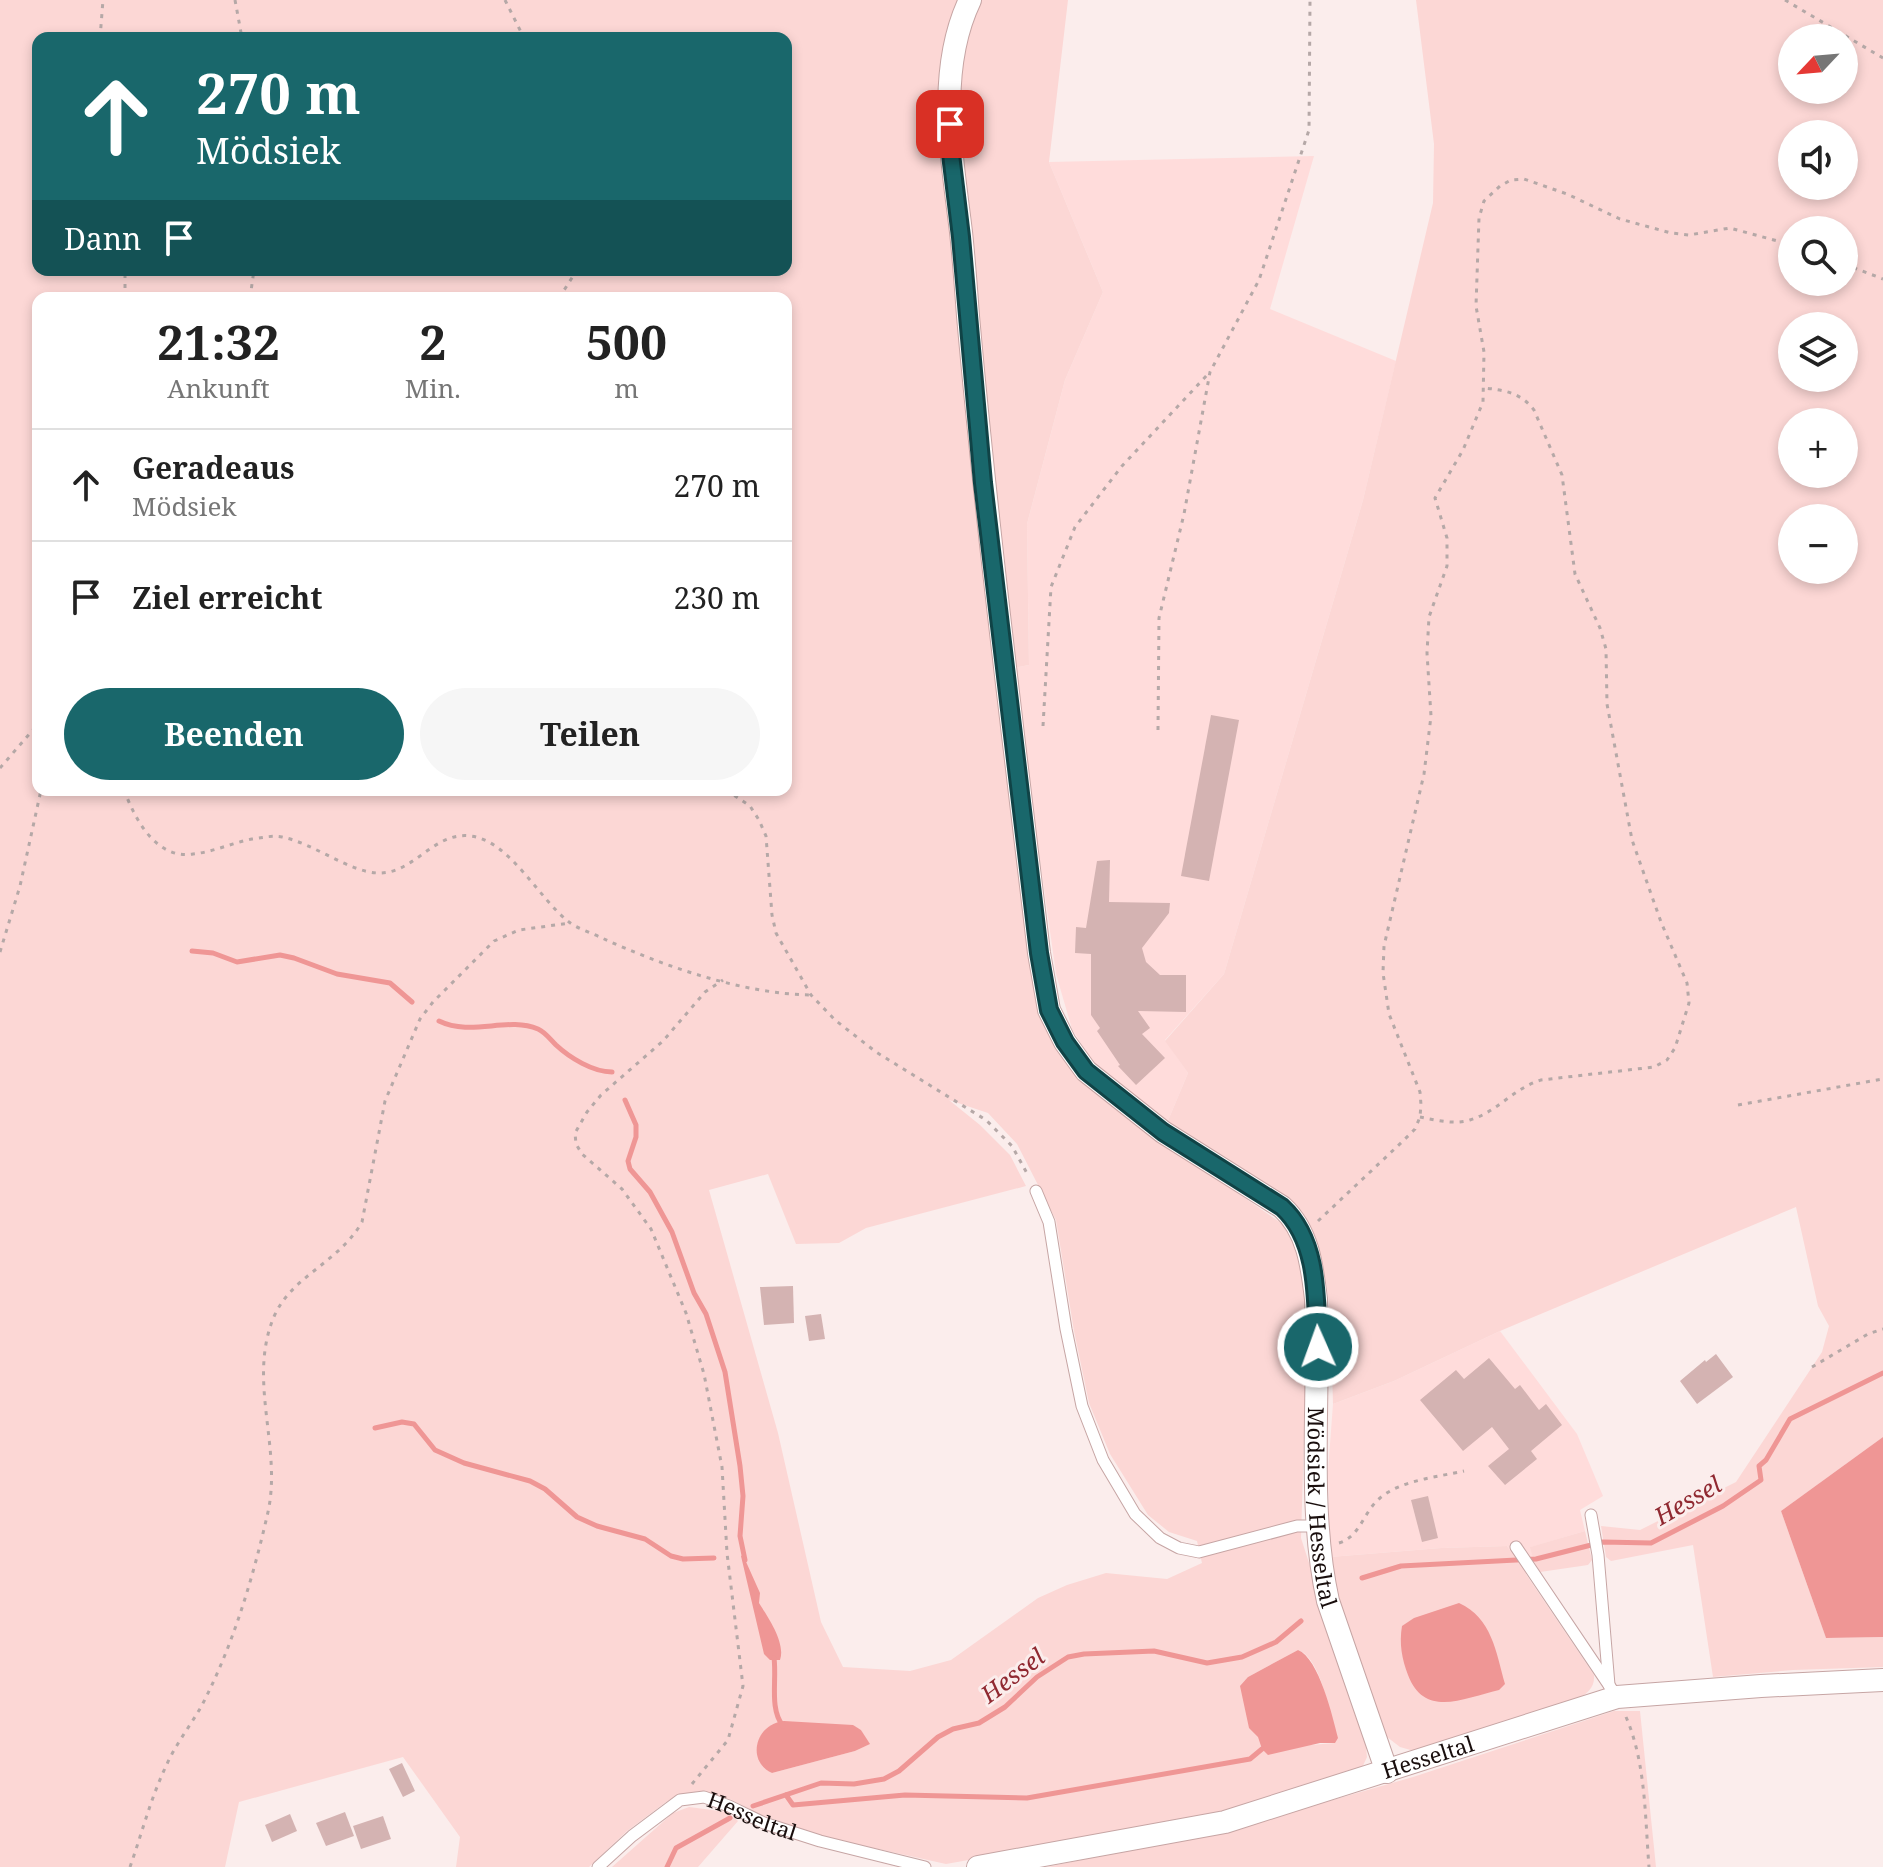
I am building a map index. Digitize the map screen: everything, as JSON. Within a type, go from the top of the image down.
[{"type":"street","name":"Mödsiek / Hesseltal","points":[[970,0],[954,49],[950,146],[983,483],[1039,953],[1049,1010],[1065,1042],[1086,1071],[1163,1132],[1282,1207],[1293,1217],[1301,1231],[1312,1266],[1316,1299],[1318,1536],[1328,1601],[1387,1772]]},
{"type":"street","name":"Hesseltal","points":[[978,1867],[1225,1822],[1387,1772],[1613,1692],[1883,1680]]},
{"type":"lane","points":[[1036,1191],[1049,1222],[1082,1406],[1103,1460],[1135,1514],[1160,1538],[1179,1548],[1199,1552],[1297,1526],[1318,1536]]},
{"type":"lane","points":[[1591,1515],[1613,1692]]},
{"type":"lane","points":[[1516,1547],[1613,1692]]},
{"type":"lane","name":"Hesseltal","points":[[598,1867],[632,1836],[680,1800],[704,1797],[764,1823],[820,1841],[925,1867]]},
{"type":"path","points":[[100,32],[103,0]]},
{"type":"path","points":[[235,0],[241,32]]},
{"type":"path","points":[[505,0],[521,32]]},
{"type":"path","points":[[1043,726],[1051,587],[1075,527],[1122,466],[1210,372],[1259,280],[1309,130],[1310,0]]},
{"type":"path","points":[[1785,0],[1883,58]]},
{"type":"path","points":[[1301,1231],[1320,1219],[1403,1141],[1415,1129],[1420,1117],[1420,1092],[1385,998],[1384,946],[1424,774],[1431,716],[1427,653],[1429,617],[1447,566],[1447,538],[1435,498],[1475,426],[1483,402],[1484,352],[1476,306],[1479,218],[1484,201],[1511,180],[1524,179],[1567,194],[1620,219],[1671,233],[1689,235],[1730,228],[1778,241]]},
{"type":"path","points":[[1858,269],[1883,279]]},
{"type":"path","points":[[1158,730],[1159,618],[1184,514],[1210,372]]},
{"type":"path","points":[[1420,1117],[1453,1122],[1470,1120],[1533,1082],[1654,1067],[1667,1060],[1675,1048],[1689,1003],[1687,983],[1632,840],[1607,704],[1606,649],[1600,628],[1575,574],[1562,475],[1528,402],[1504,390],[1484,388]]},
{"type":"path","points":[[0,768],[32,731]]},
{"type":"path","points":[[0,952],[20,886],[40,796]]},
{"type":"path","points":[[126,796],[132,814],[148,835],[167,851],[191,855],[274,836],[300,841],[358,868],[377,873],[413,862],[433,845],[453,836],[473,836],[494,844],[570,923],[639,955],[723,980],[791,995],[811,995]]},
{"type":"path","points":[[735,796],[750,806],[766,836],[776,933],[811,995],[835,1020],[876,1052],[986,1120],[1012,1146],[1036,1191]]},
{"type":"path","points":[[130,1867],[167,1764],[201,1705],[243,1609],[269,1508],[271,1468],[263,1357],[280,1303],[297,1285],[335,1257],[362,1222],[385,1101],[420,1019],[494,941],[519,930],[570,923]]},
{"type":"path","points":[[680,1800],[728,1740],[743,1686],[727,1553],[722,1467],[704,1374],[686,1313],[651,1229],[622,1189],[582,1154],[576,1144],[575,1133],[601,1095],[663,1041],[705,992],[723,980]]},
{"type":"path","points":[[1738,1105],[1883,1079]]},
{"type":"path","points":[[1812,1367],[1868,1334],[1883,1329]]},
{"type":"path","points":[[1318,1536],[1340,1543],[1350,1539],[1374,1503],[1392,1489],[1464,1471]]},
{"type":"path","points":[[1613,1692],[1630,1728],[1643,1792],[1649,1867]]},
{"type":"shaded area","points":[[0,0],[1068,0],[1049,162],[1103,292],[1065,380],[1027,524],[1029,665],[1013,668],[1043,1012],[1157,1138],[1284,1225],[1294,1241],[1308,1303],[1301,1538],[1365,1737],[1367,1757],[1361,1770],[1224,1815],[946,1864],[824,1837],[759,1814],[732,1800],[701,1791],[679,1795],[666,1802],[627,1831],[589,1867],[456,1867],[460,1837],[403,1757],[239,1802],[225,1867],[0,1867]],"holes":[[[949,1100],[988,1113],[1017,1144],[1056,1220],[1089,1403],[1110,1454],[1148,1515],[1169,1532],[1197,1541],[1202,1563],[1167,1579],[1106,1573],[1067,1585],[1038,1598],[951,1660],[910,1671],[843,1667],[821,1622],[778,1433],[709,1190],[768,1174],[796,1244],[839,1243],[866,1228],[1026,1186],[1010,1155]],[[1298,1650],[1306,1655],[1319,1677],[1335,1743],[1262,1749],[1248,1677]],[[779,1722],[853,1726],[861,1730],[869,1744],[855,1751],[772,1773],[759,1760]]]},
{"type":"shaded area","points":[[1416,0],[1883,0],[1883,1437],[1781,1511],[1826,1638],[1883,1637],[1883,1667],[1713,1677],[1693,1545],[1611,1561],[1606,1557],[1601,1526],[1640,1530],[1736,1482],[1822,1352],[1829,1326],[1818,1306],[1796,1207],[1500,1331],[1394,1381],[1333,1404],[1326,1281],[1313,1233],[1302,1211],[1167,1123],[1188,1073],[1165,1041],[1224,974],[1363,500],[1433,203],[1434,144]]},
{"type":"shaded area","points":[[1314,156],[1270,309],[1396,361],[1363,500],[1224,974],[1165,1040],[1188,1073],[1167,1123],[1102,1077],[1072,1029],[1056,974],[1013,668],[1029,665],[1027,524],[1065,380],[1103,292],[1049,162]]},
{"type":"shaded area","points":[[1500,1331],[1577,1434],[1603,1496],[1580,1510],[1585,1531],[1531,1547],[1540,1572],[1525,1574],[1507,1546],[1330,1557],[1328,1471],[1333,1404],[1394,1381]]},
{"type":"shaded area","points":[[1883,1437],[1883,1637],[1826,1638],[1781,1511]]},
{"type":"shaded area","points":[[1585,1531],[1592,1560],[1588,1565],[1540,1572],[1530,1547]]},
{"type":"shaded area","points":[[1507,1546],[1594,1675],[1592,1687],[1577,1700],[1414,1751],[1400,1747],[1387,1737],[1377,1718],[1339,1605],[1330,1557]]},
{"type":"shaded area","points":[[743,1555],[760,1593],[759,1603],[781,1646],[780,1660],[770,1660],[764,1654]]},
{"type":"shaded area","points":[[1459,1603],[1479,1617],[1486,1627],[1505,1684],[1499,1690],[1472,1697],[1435,1701],[1415,1689],[1408,1675],[1402,1651],[1402,1626],[1414,1618]]},
{"type":"shaded area","points":[[1298,1650],[1306,1655],[1319,1676],[1338,1738],[1335,1743],[1320,1743],[1268,1755],[1249,1728],[1240,1686],[1248,1677]]},
{"type":"shaded area","points":[[1614,1711],[1640,1711],[1656,1867],[1047,1867],[1228,1830],[1413,1777]]},
{"type":"shaded area","points":[[784,1721],[853,1725],[861,1730],[870,1744],[855,1751],[772,1773],[759,1760],[757,1744],[766,1729]]},
{"type":"shaded area","points":[[689,1807],[727,1812],[738,1821],[698,1867],[612,1867],[673,1813]]},
{"type":"building","points":[[1211,715],[1239,720],[1209,881],[1181,876]]},
{"type":"building","points":[[1110,860],[1109,902],[1170,903],[1169,913],[1142,948],[1146,962],[1160,975],[1186,975],[1186,1012],[1138,1011],[1150,1028],[1142,1034],[1165,1058],[1136,1085],[1118,1066],[1091,1015],[1091,954],[1075,953],[1076,927],[1086,928],[1097,861]]},
{"type":"building","points":[[793,1286],[794,1323],[764,1325],[760,1287]]},
{"type":"building","points":[[821,1314],[825,1339],[809,1341],[805,1316]]},
{"type":"building","points":[[1716,1354],[1733,1377],[1697,1404],[1680,1381]]},
{"type":"building","points":[[1489,1358],[1515,1389],[1520,1385],[1539,1410],[1546,1404],[1562,1425],[1531,1451],[1537,1459],[1505,1485],[1488,1466],[1509,1449],[1492,1427],[1463,1451],[1420,1400],[1456,1370],[1464,1379]]},
{"type":"building","points":[[1428,1496],[1438,1538],[1422,1542],[1411,1500]]},
{"type":"building","points":[[402,1763],[415,1791],[403,1797],[389,1769]]},
{"type":"building","points":[[345,1812],[354,1836],[326,1846],[316,1823]]},
{"type":"building","points":[[290,1814],[297,1831],[272,1842],[265,1825]]},
{"type":"building","points":[[383,1816],[391,1839],[361,1849],[353,1826]]},
{"type":"waterway","points":[[192,951],[213,953],[237,962],[280,955],[294,958],[337,974],[390,983],[412,1002]]},
{"type":"waterway","points":[[439,1021],[464,1027],[514,1025],[538,1029],[575,1059],[597,1070],[612,1072]]},
{"type":"waterway","points":[[625,1100],[636,1125],[636,1137],[628,1161],[630,1169],[650,1192],[672,1232],[694,1293],[706,1314],[725,1372],[740,1466],[743,1496],[740,1536],[745,1560]]},
{"type":"waterway","name":"Hessel","points":[[1362,1578],[1401,1566],[1536,1559],[1603,1542],[1651,1543],[1723,1506],[1761,1480],[1759,1466],[1766,1460],[1790,1419],[1883,1373]]},
{"type":"waterway","points":[[375,1428],[402,1422],[414,1424],[435,1450],[464,1463],[530,1481],[545,1489],[577,1517],[597,1526],[645,1539],[671,1556],[683,1559],[714,1558]]},
{"type":"waterway","name":"Hessel","points":[[753,1806],[821,1783],[854,1784],[884,1779],[899,1771],[938,1737],[953,1729],[979,1723],[1005,1707],[1037,1677],[1068,1657],[1154,1651],[1207,1663],[1242,1657],[1276,1642],[1301,1621]]},
{"type":"waterway","points":[[774,1658],[776,1711],[783,1726]]},
{"type":"waterway","points":[[786,1795],[793,1805],[905,1795],[1027,1798],[1250,1759],[1262,1749]]},
{"type":"waterway","name":"Hessel","points":[[667,1867],[676,1848],[730,1818]]},
{"type":"route","points":[[950,124],[983,483],[1039,953],[1049,1010],[1065,1042],[1086,1071],[1163,1132],[1293,1217],[1312,1266],[1318,1347]]}]
